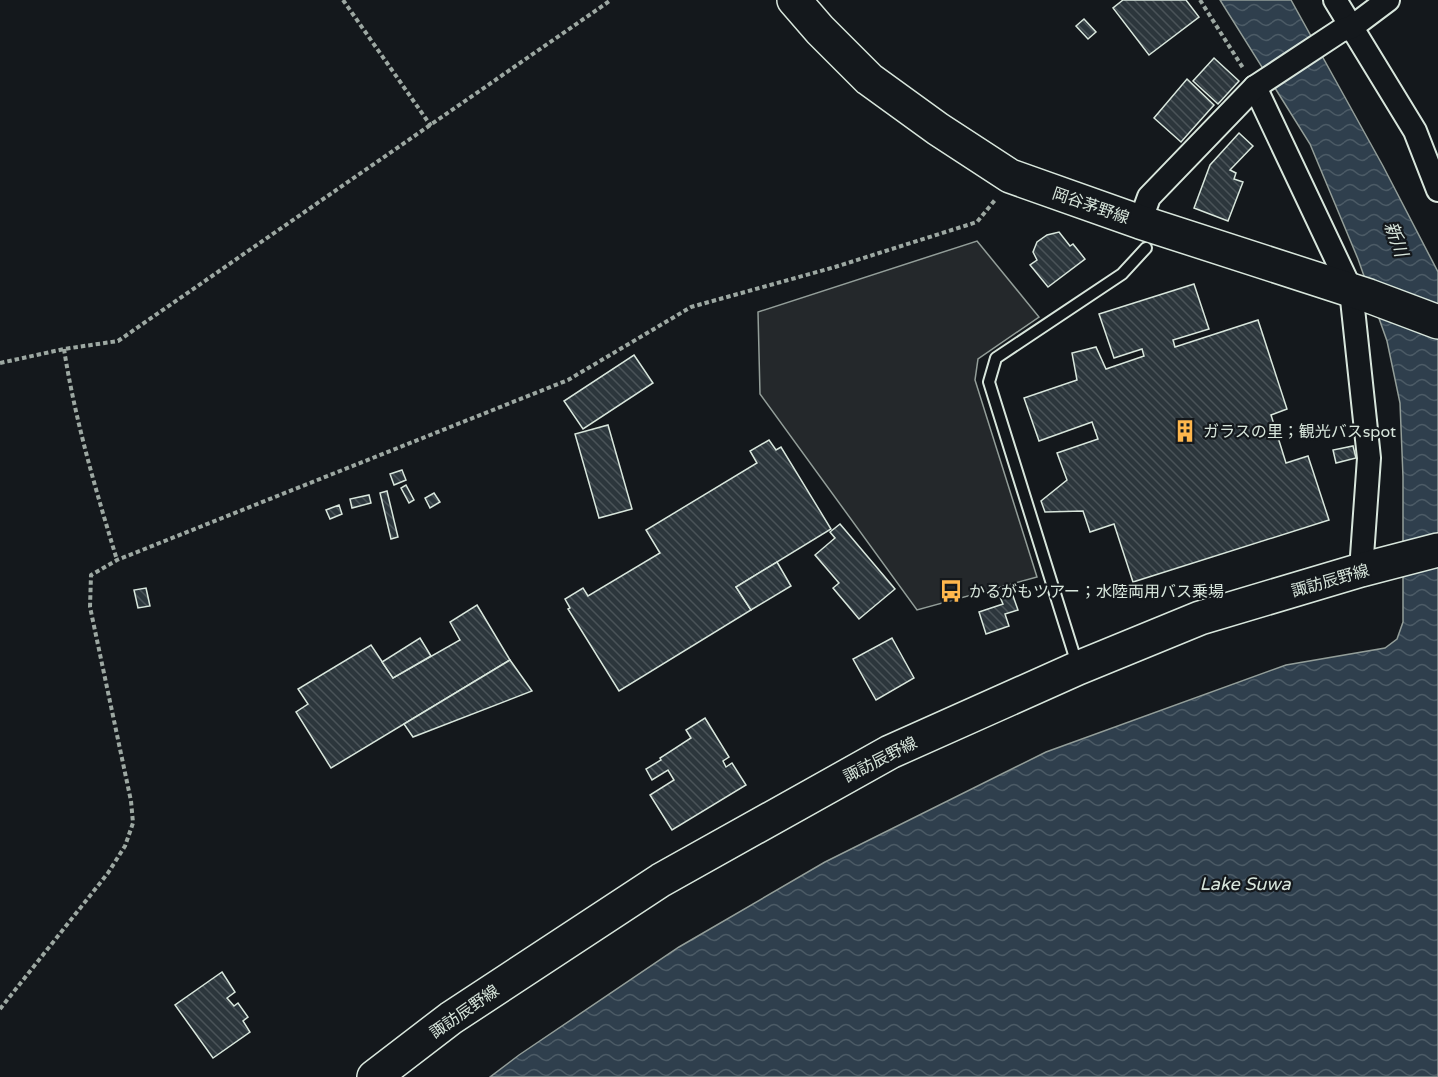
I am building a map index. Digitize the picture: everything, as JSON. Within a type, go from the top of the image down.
[{"type":"main road","name":"岡谷茅野線","points":[[794,0],[869,79],[938,129],[1010,176],[1143,235],[1360,293],[1438,322]]},
{"type":"main road","name":"諏訪辰野線","points":[[374,1077],[451,1018],[661,880],[890,752],[1078,668],[1200,618],[1438,550]]},
{"type":"street","points":[[1335,0],[1346,29],[1415,131],[1438,190]]},
{"type":"street","points":[[1143,235],[1149,197],[1261,83],[1388,0]]},
{"type":"street","points":[[1261,83],[1360,293],[1372,568]]},
{"type":"lane","points":[[1078,668],[989,382],[996,358],[1122,274],[1143,235]]},
{"type":"path","points":[[344,0],[431,126]]},
{"type":"path","points":[[0,363],[64,349],[118,341],[611,0]]},
{"type":"path","points":[[1200,0],[1261,83]]},
{"type":"path","points":[[0,1009],[108,873],[125,846],[133,823],[131,801],[90,607],[92,575],[117,560],[568,380],[691,307],[835,267],[977,222],[997,198],[1010,176]]},
{"type":"path","points":[[64,349],[68,377],[94,486],[117,560]]},
{"type":"shaded area","points":[[977,241],[1039,317],[978,359],[975,380],[1037,577],[917,610],[760,394],[758,312]]},
{"type":"water","name":"Lake Suwa","points":[[1220,0],[1291,0],[1383,166],[1438,272],[1438,1077],[490,1077],[679,947],[825,862],[1046,752],[1286,665],[1385,648],[1397,639],[1403,622],[1403,477],[1400,403],[1387,341],[1358,259],[1310,144]]},
{"type":"building","points":[[1123,0],[1186,0],[1199,17],[1149,55],[1113,8]]},
{"type":"building","points":[[1084,19],[1096,32],[1088,39],[1076,26]]},
{"type":"building","points":[[1214,58],[1239,81],[1218,104],[1193,81]]},
{"type":"building","points":[[1187,79],[1214,105],[1181,142],[1154,118]]},
{"type":"building","points":[[1239,133],[1253,146],[1230,170],[1236,173],[1234,179],[1243,182],[1228,221],[1194,208],[1210,165]]},
{"type":"building","points":[[1059,232],[1085,259],[1048,287],[1030,265],[1037,260],[1033,252],[1037,242],[1047,235]]},
{"type":"building","name":"ガラスの里；観光バスspot","points":[[1194,284],[1209,329],[1173,340],[1175,347],[1258,320],[1287,409],[1271,415],[1286,463],[1308,456],[1329,520],[1133,582],[1114,524],[1090,532],[1083,511],[1045,512],[1041,501],[1067,480],[1057,453],[1098,439],[1092,422],[1039,441],[1024,398],[1077,380],[1072,353],[1096,347],[1106,369],[1144,356],[1142,349],[1114,358],[1099,314]]},
{"type":"building","points":[[634,355],[653,383],[583,429],[564,401]]},
{"type":"building","points":[[608,425],[632,509],[599,518],[575,434]]},
{"type":"building","points":[[769,440],[776,450],[781,447],[831,529],[736,587],[751,610],[619,691],[568,609],[570,608],[565,599],[583,588],[588,596],[660,553],[646,530],[757,463],[750,451]]},
{"type":"building","points":[[1353,446],[1356,458],[1336,463],[1333,450]]},
{"type":"building","points":[[402,470],[406,480],[394,485],[390,474]]},
{"type":"building","points":[[406,485],[414,500],[409,503],[401,488]]},
{"type":"building","points":[[387,491],[398,537],[391,539],[380,493]]},
{"type":"building","points":[[434,493],[440,502],[430,508],[425,498]]},
{"type":"building","points":[[369,495],[371,503],[352,508],[350,499]]},
{"type":"building","points":[[339,505],[342,514],[330,519],[326,510]]},
{"type":"building","points":[[840,524],[895,589],[859,619],[833,588],[839,583],[815,555],[835,538],[830,532]]},
{"type":"building","points":[[777,562],[791,586],[751,610],[736,587]]},
{"type":"building","points":[[146,588],[150,606],[138,608],[134,590]]},
{"type":"building","points":[[1012,593],[1018,610],[1005,614],[1009,626],[986,634],[979,612],[1003,604],[1000,597]]},
{"type":"building","points":[[477,605],[510,660],[331,768],[296,712],[308,704],[298,689],[371,645],[393,678],[460,640],[450,622]]},
{"type":"building","points":[[420,638],[431,656],[393,678],[382,662]]},
{"type":"building","points":[[892,638],[914,678],[876,700],[853,659]]},
{"type":"building","points":[[510,660],[532,691],[413,737],[404,724]]},
{"type":"building","points":[[705,718],[729,757],[723,761],[726,767],[732,763],[746,785],[672,830],[650,795],[674,780],[668,770],[652,780],[646,769],[691,738],[686,730]]},
{"type":"building","points":[[222,972],[235,992],[227,998],[234,1006],[238,1003],[248,1017],[243,1021],[250,1032],[213,1058],[175,1005]]},
{"type":"place","name":"ガラスの里；観光バスspot","points":[[1185,431]]},
{"type":"place","name":"かるがもツアー；水陸両用バス乗場","points":[[951,591]]},
{"type":"water label","name":"新川","points":[[1396,239]]}]
